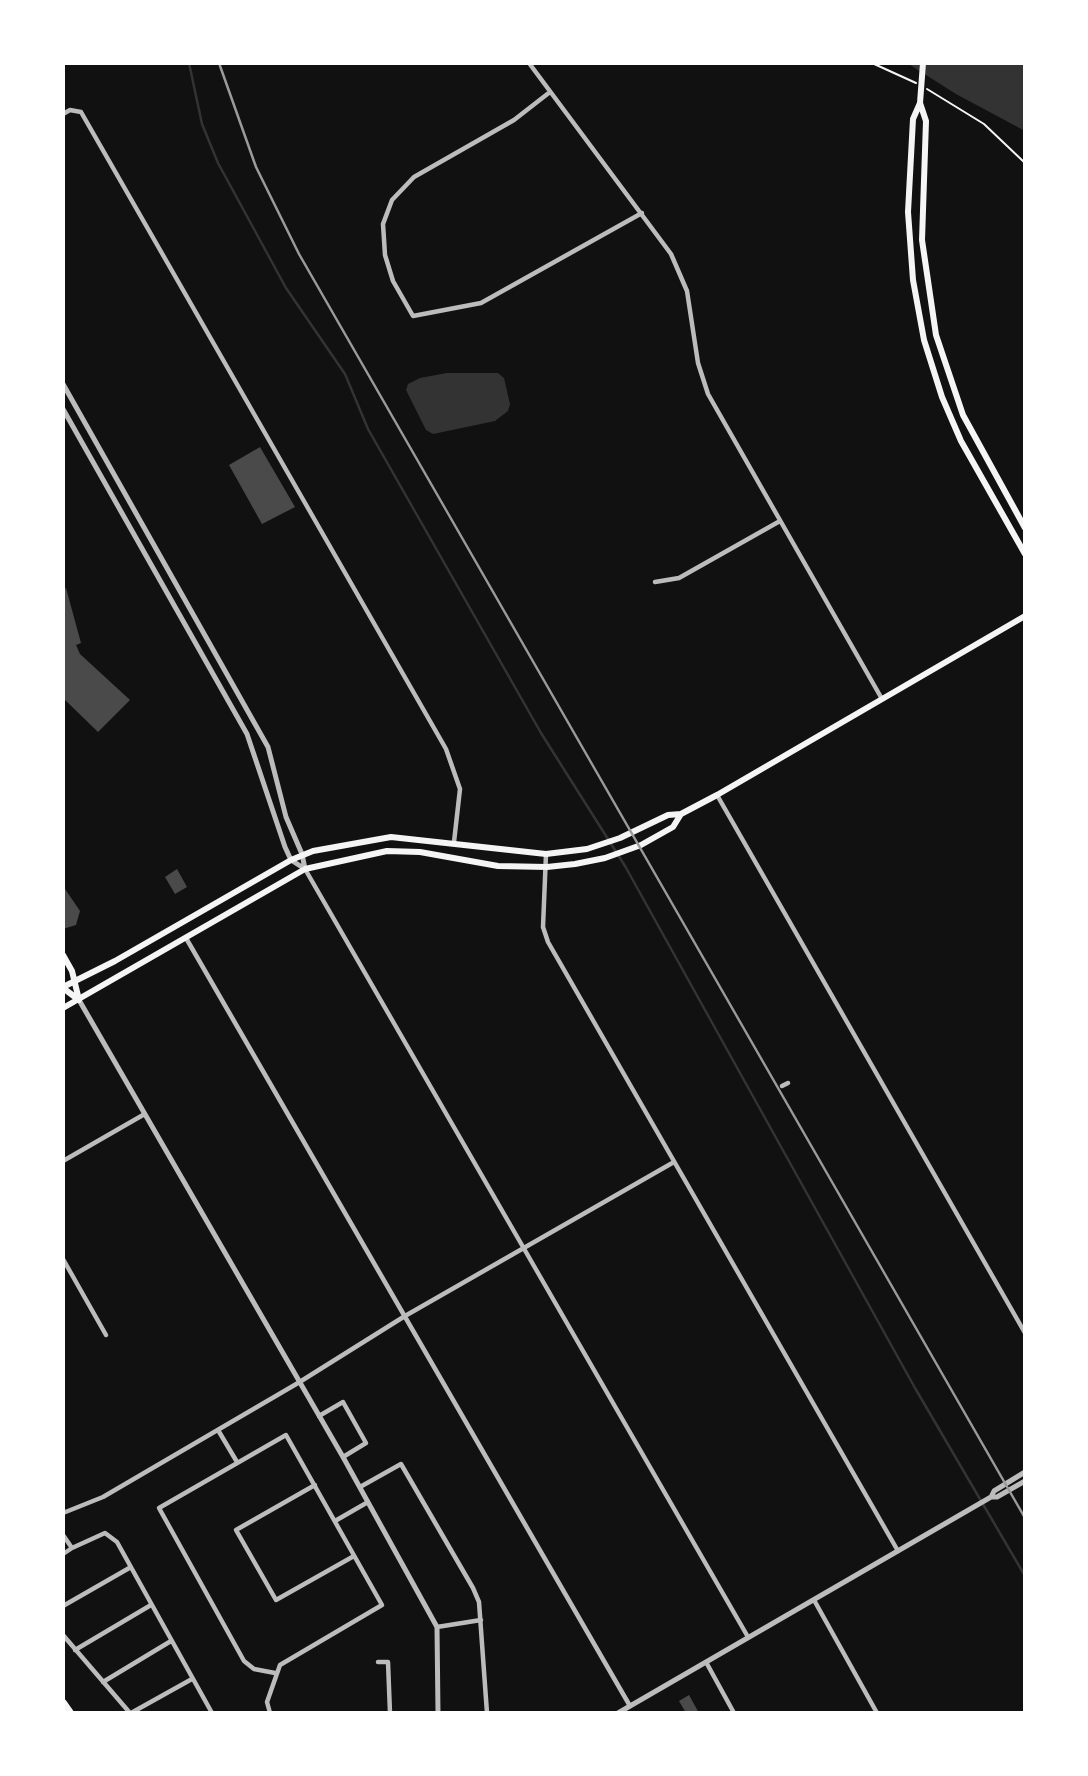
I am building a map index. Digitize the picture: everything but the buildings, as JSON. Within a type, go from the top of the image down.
[{"type":"highway","points":[[63,1703],[70,1713]]},
{"type":"main road","points":[[923,63],[920,103],[913,119],[909,227],[917,307],[935,378],[961,441],[1025,554]]},
{"type":"main road","points":[[920,103],[926,121],[922,226],[930,305],[944,365],[974,437],[1025,528]]},
{"type":"main road","points":[[909,227],[922,226]]},
{"type":"main road","points":[[79,1000],[63,988],[302,854],[372,838],[454,842],[493,850],[546,854],[594,847],[620,838],[668,814],[681,814],[1025,616]]},
{"type":"main road","points":[[63,1008],[305,869],[387,852],[452,856],[498,866],[547,867],[606,858],[627,850],[673,827],[681,814]]},
{"type":"main road","points":[[452,856],[454,842]]},
{"type":"main road","points":[[63,955],[75,981],[79,1000]]},
{"type":"street","points":[[529,63],[666,246],[681,274],[690,308],[698,363],[708,394],[882,699]]},
{"type":"street","points":[[551,92],[514,120],[414,177],[397,192],[385,215],[383,245],[388,268],[413,316],[474,306],[642,213]]},
{"type":"street","points":[[63,114],[76,109],[81,112],[446,749],[460,789],[454,842]]},
{"type":"street","points":[[63,384],[264,737],[286,817],[302,854],[305,869],[748,1637]]},
{"type":"street","points":[[63,409],[247,734],[291,860],[305,869]]},
{"type":"street","points":[[655,582],[679,578],[780,521]]},
{"type":"street","points":[[716,795],[1025,1333]]},
{"type":"street","points":[[546,854],[543,919],[545,935],[898,1551]]},
{"type":"street","points":[[186,938],[630,1706]]},
{"type":"street","points":[[79,1000],[143,1115],[343,1457],[437,1628],[438,1713]]},
{"type":"street","points":[[782,1086],[789,1083]]},
{"type":"street","points":[[63,1161],[143,1115]]},
{"type":"street","points":[[63,1513],[103,1497],[298,1383],[405,1316],[674,1162]]},
{"type":"street","points":[[63,1259],[106,1335]]},
{"type":"street","points":[[319,1416],[343,1402],[366,1443],[343,1457]]},
{"type":"street","points":[[218,1430],[237,1462]]},
{"type":"street","points":[[270,1713],[267,1702],[275,1673],[286,1661],[382,1605],[286,1435],[159,1508],[244,1661],[254,1669],[275,1673]]},
{"type":"street","points":[[360,1488],[401,1464],[473,1588],[479,1602],[481,1620],[486,1713]]},
{"type":"street","points":[[991,1497],[994,1491],[1025,1472]]},
{"type":"street","points":[[618,1713],[972,1507],[991,1497],[998,1497],[1025,1481]]},
{"type":"street","points":[[315,1485],[236,1530],[276,1600],[354,1556]]},
{"type":"street","points":[[335,1521],[368,1502]]},
{"type":"street","points":[[63,1554],[104,1533],[117,1542],[212,1713]]},
{"type":"street","points":[[63,1535],[72,1548]]},
{"type":"street","points":[[63,1606],[131,1567]]},
{"type":"street","points":[[814,1600],[877,1713]]},
{"type":"street","points":[[75,1650],[151,1605]]},
{"type":"street","points":[[437,1628],[481,1620]]},
{"type":"street","points":[[63,1635],[130,1713],[192,1679]]},
{"type":"street","points":[[103,1682],[171,1641]]},
{"type":"street","points":[[378,1662],[388,1662],[390,1713]]},
{"type":"street","points":[[706,1662],[734,1713]]},
{"type":"path","points":[[961,107],[984,124],[1025,163]]},
{"type":"shaded area","points":[[907,63],[1025,63],[1025,131],[956,94]]},
{"type":"shaded area","points":[[447,373],[498,373],[504,378],[510,404],[508,411],[495,421],[433,434],[426,430],[406,390],[408,384],[420,378]]},
{"type":"waterway","points":[[189,63],[202,124],[218,163],[286,288],[345,374],[368,429],[541,733],[625,866],[915,1388],[1025,1576]]},
{"type":"railway","points":[[219,63],[256,167],[299,254],[1025,1518]]}]
